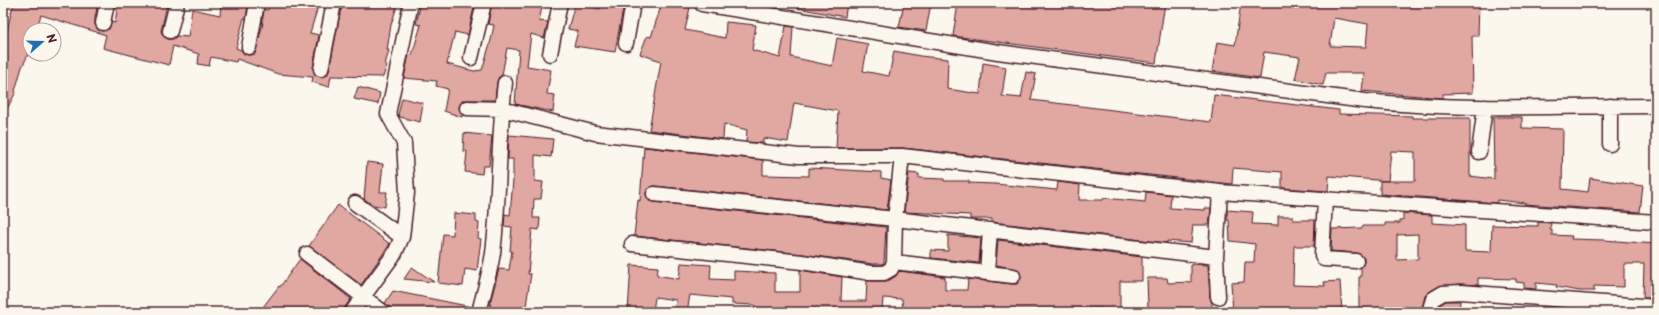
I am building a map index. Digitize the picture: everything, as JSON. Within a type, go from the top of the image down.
[{"type":"street","points":[[104,23],[107,3]]},
{"type":"street","points":[[170,31],[177,3]]},
{"type":"street","points":[[249,47],[257,3]]},
{"type":"street","points":[[321,69],[334,3]]},
{"type":"street","points":[[352,312],[395,253],[402,237],[407,192],[404,143],[388,114],[411,3]]},
{"type":"street","points":[[471,58],[484,3]]},
{"type":"street","points":[[550,54],[560,3]]},
{"type":"street","points":[[626,43],[633,3]]},
{"type":"street","points":[[702,4],[998,52],[1408,106],[1656,106]]},
{"type":"street","points":[[479,312],[493,254],[505,83]]},
{"type":"street","points":[[1610,106],[1610,144]]},
{"type":"street","points":[[1479,152],[1484,107]]},
{"type":"street","points":[[467,108],[502,109],[595,133],[680,144],[799,156],[902,156],[1220,192],[1656,222]]},
{"type":"street","points":[[632,244],[802,262],[871,273],[884,273],[891,269],[894,262],[895,219],[902,156]]},
{"type":"street","points":[[1218,297],[1216,257],[1220,192]]},
{"type":"street","points":[[654,194],[895,219],[1216,257]]},
{"type":"street","points":[[1325,200],[1322,255],[1324,259],[1356,261]]},
{"type":"street","points":[[355,203],[402,237]]},
{"type":"street","points":[[987,273],[990,230]]},
{"type":"street","points":[[307,254],[383,312]]},
{"type":"street","points":[[894,262],[1013,276]]},
{"type":"street","points":[[1429,312],[1432,298],[1444,293],[1461,292],[1656,307]]},
{"type":"building","points":[[15,3],[98,3],[95,25],[98,30],[102,31],[109,29],[112,22],[115,23],[118,3],[159,3],[167,5],[161,31],[164,37],[173,39],[177,36],[188,37],[192,9],[220,15],[221,3],[240,3],[248,5],[246,19],[244,18],[236,48],[248,55],[255,54],[263,23],[264,9],[268,10],[270,3],[319,3],[310,33],[319,35],[313,68],[315,75],[320,77],[327,75],[329,71],[342,3],[398,3],[391,25],[387,50],[389,50],[385,65],[387,65],[383,77],[331,76],[329,87],[312,82],[313,77],[278,74],[237,59],[236,62],[211,57],[209,66],[198,64],[199,54],[173,46],[169,65],[103,48],[106,35],[41,15],[39,22],[22,22],[22,62],[24,62],[15,91],[16,92],[3,116],[3,49],[12,9]]},
{"type":"building","points":[[421,3],[475,3],[468,35],[455,32],[447,64],[474,71],[482,70],[491,40],[494,25],[488,24],[492,3],[543,3],[539,21],[548,22],[544,38],[531,34],[527,66],[551,70],[547,94],[555,95],[553,112],[515,104],[519,50],[507,48],[502,75],[498,78],[497,82],[495,100],[463,100],[459,107],[462,117],[444,111],[448,89],[436,86],[437,81],[404,78],[409,54],[412,55],[421,25],[416,24]]},
{"type":"building","points":[[575,3],[600,9],[601,3],[624,3],[615,52],[574,46],[578,31],[568,29]]},
{"type":"building","points":[[662,3],[691,3],[685,30],[725,38],[726,22],[756,25],[752,50],[780,58],[786,26],[793,27],[791,57],[832,66],[837,38],[868,44],[863,71],[889,76],[894,51],[948,59],[947,89],[980,94],[983,63],[1006,67],[1002,96],[1021,98],[1026,72],[1036,74],[1031,100],[1211,122],[1214,95],[1339,110],[1339,114],[1412,116],[1412,118],[1470,118],[1470,176],[1494,179],[1493,117],[1522,117],[1522,128],[1563,129],[1562,189],[1588,192],[1590,178],[1643,186],[1640,212],[1524,204],[1525,203],[1497,200],[1497,203],[1380,194],[1380,181],[1388,181],[1329,176],[1328,191],[1282,188],[1282,172],[1233,168],[1232,184],[903,148],[836,148],[838,111],[794,103],[788,142],[763,138],[763,143],[746,142],[747,130],[724,124],[723,139],[649,130],[661,61],[640,54],[647,36],[651,37]],"holes":[[[1391,151],[1415,152],[1415,181],[1388,181]]]},
{"type":"building","points":[[797,3],[847,3],[845,17],[797,8]]},
{"type":"building","points":[[904,3],[931,3],[926,31],[899,27]]},
{"type":"building","points":[[958,3],[1165,3],[1156,63],[953,36]]},
{"type":"building","points":[[1241,3],[1479,3],[1478,36],[1472,36],[1473,93],[1443,94],[1443,98],[1362,91],[1364,73],[1326,73],[1323,85],[1295,79],[1300,57],[1264,52],[1260,78],[1212,71],[1217,42],[1235,45]],"holes":[[[1334,18],[1368,24],[1366,47],[1330,46]]]},
{"type":"building","points":[[358,87],[380,93],[378,104],[354,99]]},
{"type":"building","points":[[402,98],[423,103],[420,122],[400,117],[398,115]]},
{"type":"building","points":[[464,133],[492,136],[489,166],[483,166],[482,174],[465,172],[467,151],[463,151]]},
{"type":"building","points":[[509,135],[553,139],[551,157],[535,155],[535,181],[543,182],[541,199],[534,199],[533,218],[540,218],[539,230],[532,229],[528,274],[531,274],[525,312],[511,312],[491,309],[490,303],[499,269],[509,270],[512,251],[510,251],[512,227],[504,226],[505,214],[510,215],[513,180],[513,159],[508,159]]},
{"type":"building","points":[[644,147],[763,160],[763,175],[809,176],[809,168],[881,172],[881,178],[891,180],[887,210],[655,186],[647,189],[646,194],[649,201],[653,202],[886,227],[884,263],[872,264],[803,254],[634,236],[638,200],[640,201]]},
{"type":"building","points":[[367,162],[383,164],[380,192],[387,192],[385,207],[373,205],[364,199]]},
{"type":"building","points":[[909,173],[919,174],[919,178],[944,179],[944,181],[969,181],[969,183],[1057,190],[1058,182],[1080,185],[1079,200],[1103,200],[1104,198],[1145,202],[1146,192],[1171,195],[1170,208],[1205,210],[1205,208],[1211,208],[1209,225],[1193,225],[1191,243],[1167,241],[1167,243],[992,222],[992,219],[970,219],[970,215],[904,212]]},
{"type":"building","points":[[338,205],[390,244],[361,285],[309,246]]},
{"type":"building","points":[[1227,210],[1253,212],[1252,224],[1278,225],[1278,216],[1293,216],[1293,220],[1315,220],[1314,246],[1294,246],[1293,285],[1325,286],[1324,282],[1340,281],[1342,312],[1233,312],[1231,283],[1244,282],[1245,262],[1254,262],[1255,244],[1230,241]]},
{"type":"building","points":[[454,213],[476,215],[476,222],[479,223],[478,238],[481,239],[477,271],[465,269],[463,286],[438,283],[443,234],[453,235]]},
{"type":"building","points":[[1403,213],[1432,215],[1432,223],[1465,225],[1465,251],[1491,252],[1492,225],[1538,226],[1538,222],[1551,223],[1550,230],[1552,230],[1552,235],[1572,236],[1571,239],[1656,244],[1656,298],[1643,298],[1644,264],[1624,264],[1624,287],[1594,286],[1594,291],[1580,291],[1556,287],[1557,285],[1536,283],[1536,289],[1524,288],[1524,283],[1516,282],[1516,279],[1478,278],[1478,285],[1461,284],[1439,286],[1425,296],[1421,312],[1359,312],[1359,277],[1361,277],[1361,268],[1364,258],[1357,253],[1331,251],[1332,229],[1362,228],[1362,226],[1385,226],[1385,223],[1400,223],[1400,220],[1403,220]],"holes":[[[1418,234],[1418,259],[1397,260],[1397,235]]]},
{"type":"building","points":[[948,235],[981,238],[979,263],[931,258],[931,250],[948,251]]},
{"type":"building","points":[[998,240],[1142,257],[1142,281],[1120,281],[1120,310],[1102,310],[1102,308],[1079,309],[1079,311],[1010,310],[1010,312],[903,312],[902,299],[883,298],[882,312],[755,312],[755,305],[732,304],[732,299],[690,295],[687,312],[674,312],[676,300],[655,297],[653,312],[628,312],[631,265],[658,267],[657,275],[679,279],[681,263],[711,265],[710,279],[734,280],[734,271],[775,273],[775,292],[800,292],[800,270],[842,277],[841,301],[866,301],[867,281],[888,281],[896,276],[899,271],[945,277],[945,290],[967,290],[968,279],[1017,284],[1021,277],[1018,269],[996,265]]},
{"type":"building","points":[[300,259],[351,299],[345,307],[344,312],[270,312],[263,307],[279,286],[280,287]]},
{"type":"building","points":[[1191,264],[1208,265],[1212,312],[1181,312],[1181,308],[1148,308],[1147,278],[1167,278],[1168,283],[1191,282]]},
{"type":"building","points":[[412,267],[434,282],[404,279]]},
{"type":"building","points":[[393,291],[472,307],[471,312],[393,312],[385,303]]},
{"type":"building","points":[[1446,301],[1460,301],[1459,312],[1438,312],[1440,305]]}]
